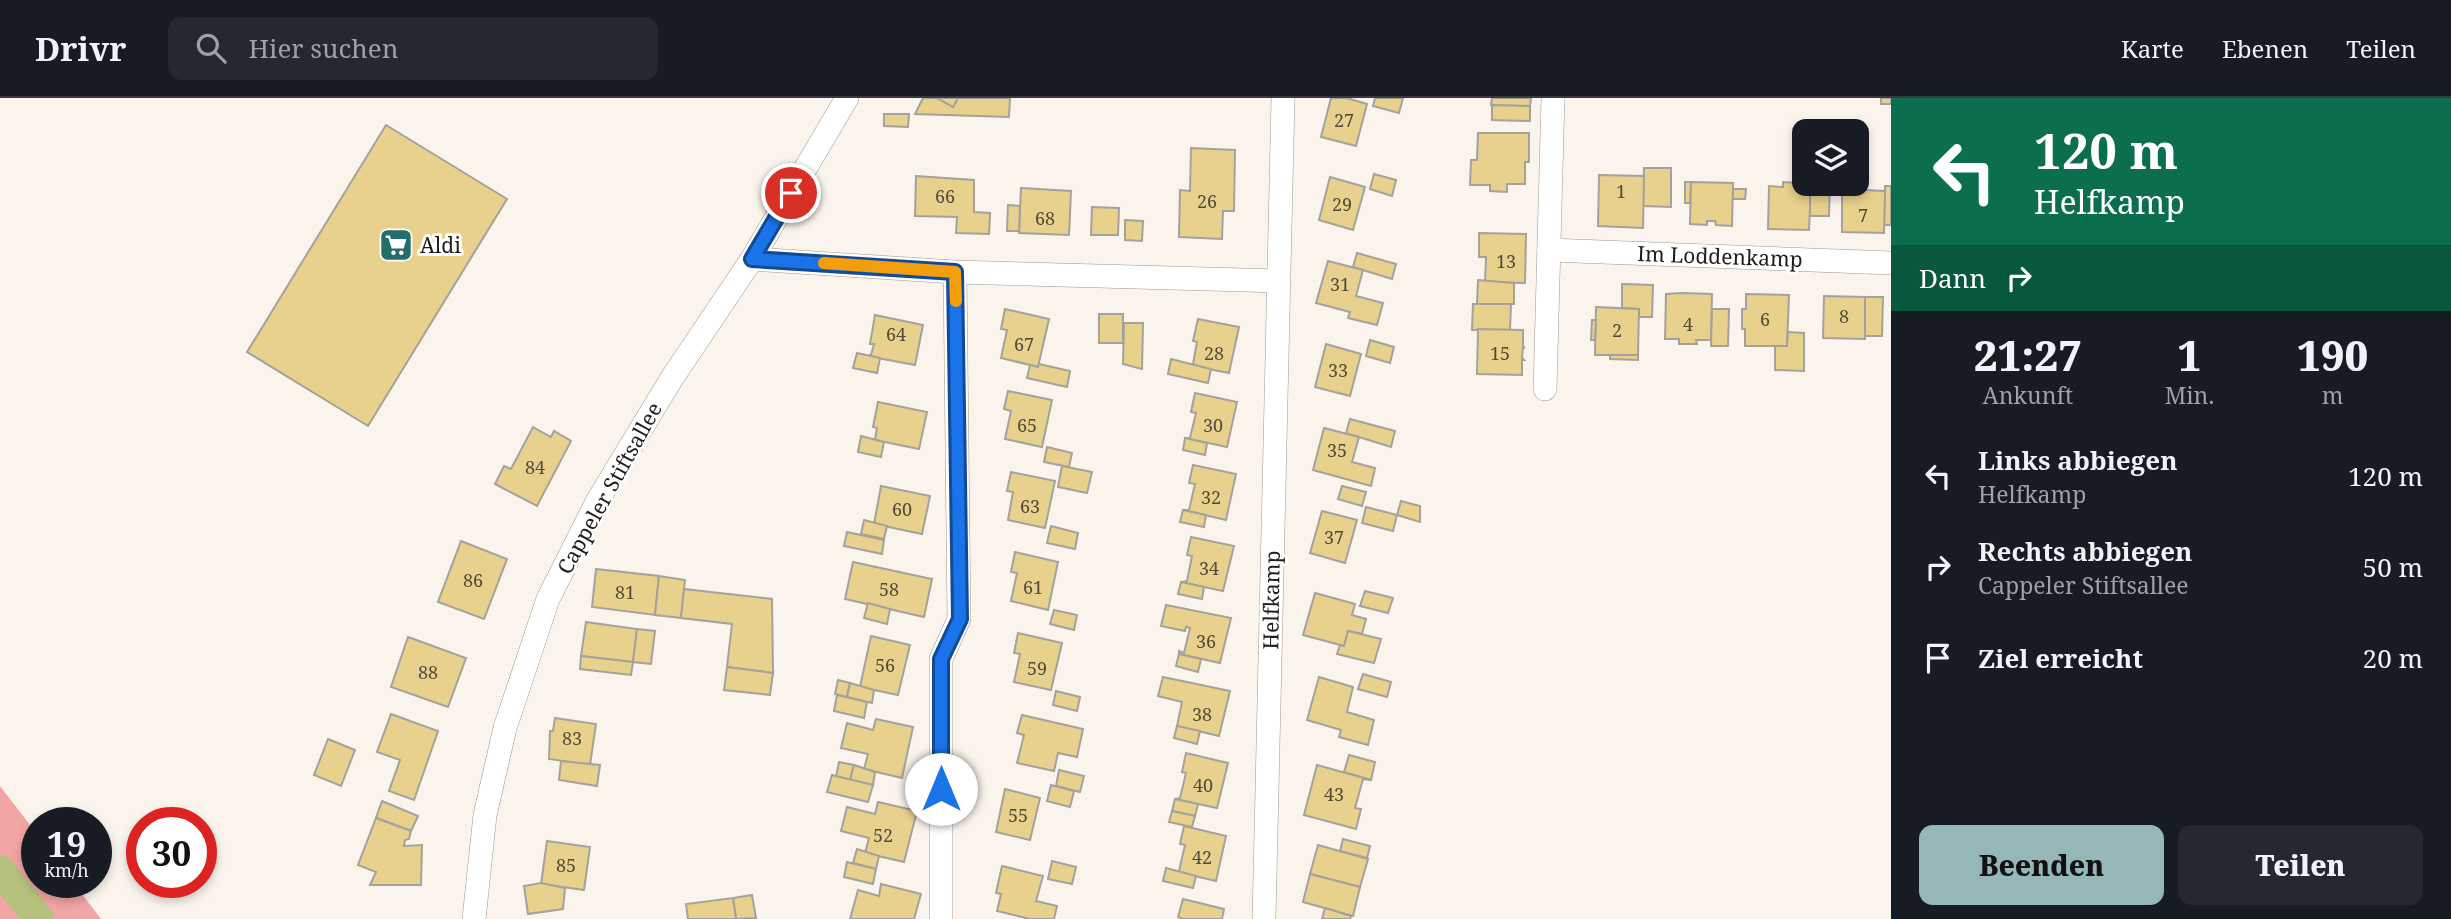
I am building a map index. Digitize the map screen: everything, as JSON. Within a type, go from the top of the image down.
[{"type":"street","name":"Cappeler Stiftsallee","points":[[474,919],[485,815],[499,753],[548,599],[598,500],[672,378],[752,259],[847,98]]},
{"type":"street","name":"Helfkamp","points":[[1264,919],[1283,98]]},
{"type":"street","points":[[1545,389],[1553,98]]},
{"type":"street","name":"Im Loddenkamp","points":[[1549,250],[1891,263]]},
{"type":"street","points":[[752,259],[955,272],[1278,281]]},
{"type":"street","points":[[941,919],[941,659],[960,619],[955,272]]},
{"type":"shaded area","points":[[0,786],[21,813],[21,898],[85,898],[101,919],[0,919]]},
{"type":"building","points":[[923,98],[937,98],[953,107],[958,98],[1010,98],[1009,117],[915,114]]},
{"type":"building","points":[[937,98],[958,98],[953,107]]},
{"type":"building","points":[[1331,98],[1347,98],[1367,104],[1356,146],[1321,137]]},
{"type":"building","points":[[1375,98],[1403,98],[1399,113],[1373,106]]},
{"type":"building","points":[[1492,98],[1531,98],[1530,106],[1491,105]]},
{"type":"building","points":[[1881,98],[1891,98],[1891,104],[1881,104]]},
{"type":"building","points":[[1492,105],[1530,106],[1530,121],[1492,120]]},
{"type":"building","points":[[884,114],[909,114],[908,127],[884,126]]},
{"type":"building","name":"Aldi","points":[[386,125],[507,199],[368,426],[247,352]]},
{"type":"building","points":[[1478,133],[1529,133],[1529,162],[1525,162],[1525,184],[1507,184],[1507,192],[1490,191],[1490,185],[1470,185],[1471,160],[1477,160]]},
{"type":"building","points":[[1191,148],[1235,150],[1234,211],[1223,211],[1222,239],[1179,237],[1180,190],[1190,191]]},
{"type":"building","points":[[1644,168],[1671,168],[1671,207],[1643,206]]},
{"type":"building","points":[[1374,174],[1396,180],[1392,196],[1370,189]]},
{"type":"building","points":[[1599,175],[1644,176],[1643,228],[1598,226]]},
{"type":"building","points":[[916,176],[974,180],[974,212],[990,213],[989,234],[956,233],[957,217],[915,216]]},
{"type":"building","points":[[1330,177],[1365,187],[1353,230],[1319,220]]},
{"type":"building","points":[[1685,182],[1691,182],[1690,203],[1685,203]]},
{"type":"building","points":[[1691,182],[1733,183],[1732,226],[1716,225],[1715,221],[1707,221],[1707,225],[1690,224]]},
{"type":"building","points":[[1783,182],[1792,183],[1792,196],[1811,196],[1809,230],[1768,229],[1769,186],[1783,187]]},
{"type":"building","points":[[1885,186],[1891,186],[1891,225],[1884,225]]},
{"type":"building","points":[[1021,188],[1071,191],[1069,235],[1019,233]]},
{"type":"building","points":[[1733,189],[1746,189],[1745,199],[1733,199]]},
{"type":"building","points":[[1869,190],[1885,191],[1884,233],[1842,232],[1842,196],[1869,196]]},
{"type":"building","points":[[1810,196],[1830,196],[1829,216],[1810,216]]},
{"type":"building","points":[[1008,205],[1020,206],[1019,231],[1007,231]]},
{"type":"building","points":[[1092,207],[1119,208],[1118,235],[1091,235]]},
{"type":"building","points":[[1125,220],[1143,221],[1142,241],[1125,240]]},
{"type":"building","points":[[1479,233],[1526,234],[1525,283],[1485,282],[1486,257],[1479,257]]},
{"type":"building","points":[[1357,253],[1396,264],[1392,279],[1353,267]]},
{"type":"building","points":[[1328,261],[1363,270],[1356,296],[1383,303],[1377,325],[1348,318],[1350,312],[1316,303]]},
{"type":"building","points":[[1478,280],[1514,283],[1514,304],[1477,304]]},
{"type":"building","points":[[1622,284],[1653,285],[1652,317],[1639,317],[1639,309],[1622,308]]},
{"type":"building","points":[[1666,294],[1712,294],[1711,340],[1696,340],[1697,344],[1679,344],[1679,339],[1665,339]]},
{"type":"building","points":[[1746,294],[1789,295],[1787,346],[1745,346],[1742,309],[1746,309]]},
{"type":"building","points":[[1824,296],[1865,297],[1865,339],[1823,338]]},
{"type":"building","points":[[1865,297],[1883,297],[1882,336],[1865,336]]},
{"type":"building","points":[[1473,304],[1511,304],[1510,330],[1472,330]]},
{"type":"building","points":[[1596,307],[1639,309],[1638,355],[1595,355]]},
{"type":"building","points":[[1005,309],[1049,319],[1038,367],[1001,358],[1007,330],[1001,329]]},
{"type":"building","points":[[1712,309],[1729,309],[1728,346],[1711,346]]},
{"type":"building","points":[[1099,314],[1123,314],[1123,343],[1099,343]]},
{"type":"building","points":[[875,315],[923,325],[915,365],[867,356],[871,355],[874,344],[870,344]]},
{"type":"building","points":[[1198,319],[1239,327],[1229,373],[1188,365],[1193,364],[1197,342],[1193,341]]},
{"type":"building","points":[[1592,320],[1596,320],[1595,340],[1591,340]]},
{"type":"building","points":[[1124,323],[1143,323],[1142,369],[1123,364]]},
{"type":"building","points":[[1478,329],[1523,330],[1525,348],[1523,347],[1522,375],[1477,374]]},
{"type":"building","points":[[1788,332],[1804,333],[1804,371],[1775,370],[1775,346],[1787,346]]},
{"type":"building","points":[[1370,340],[1394,347],[1390,363],[1366,356]]},
{"type":"building","points":[[1326,344],[1361,354],[1350,396],[1315,387]]},
{"type":"building","points":[[857,353],[880,358],[877,373],[853,368]]},
{"type":"building","points":[[1610,355],[1638,355],[1638,360],[1610,359]]},
{"type":"building","points":[[1171,359],[1211,369],[1208,383],[1168,374]]},
{"type":"building","points":[[1039,364],[1070,371],[1067,387],[1027,378],[1030,365],[1038,367]]},
{"type":"building","points":[[1008,391],[1052,400],[1042,447],[1005,439],[1011,411],[1004,409]]},
{"type":"building","points":[[1195,393],[1237,402],[1227,447],[1185,438],[1190,438],[1196,413],[1191,412]]},
{"type":"building","points":[[878,402],[927,412],[919,449],[870,439],[875,439],[877,428],[873,427]]},
{"type":"building","points":[[1350,419],[1395,431],[1391,447],[1346,433]]},
{"type":"building","points":[[533,427],[551,437],[554,431],[571,441],[537,506],[495,484],[504,466],[511,469]]},
{"type":"building","points":[[1324,428],[1359,437],[1352,462],[1375,468],[1371,486],[1313,470]]},
{"type":"building","points":[[861,436],[884,442],[881,457],[858,452]]},
{"type":"building","points":[[1185,438],[1207,443],[1205,455],[1183,450]]},
{"type":"building","points":[[1047,447],[1072,453],[1069,467],[1044,462]]},
{"type":"building","points":[[1193,465],[1236,474],[1226,520],[1183,510],[1189,510],[1195,484],[1189,483]]},
{"type":"building","points":[[1062,466],[1092,472],[1087,493],[1058,487]]},
{"type":"building","points":[[1011,472],[1055,481],[1045,528],[1008,520],[1013,492],[1007,491]]},
{"type":"building","points":[[881,486],[930,496],[922,534],[874,524]]},
{"type":"building","points":[[1342,486],[1366,492],[1362,506],[1338,499]]},
{"type":"building","points":[[1401,501],[1420,506],[1420,522],[1397,515]]},
{"type":"building","points":[[1366,507],[1397,515],[1393,531],[1362,523]]},
{"type":"building","points":[[1183,510],[1206,515],[1204,527],[1180,522]]},
{"type":"building","points":[[1322,511],[1357,520],[1345,563],[1310,553]]},
{"type":"building","points":[[864,520],[887,526],[884,539],[861,534]]},
{"type":"building","points":[[1051,526],[1078,533],[1075,549],[1047,543]]},
{"type":"building","points":[[847,532],[884,540],[882,554],[844,546]]},
{"type":"building","points":[[1191,537],[1234,546],[1223,591],[1181,582],[1187,581],[1192,556],[1187,555]]},
{"type":"building","points":[[461,541],[507,559],[484,619],[438,602]]},
{"type":"building","points":[[1015,552],[1058,562],[1048,610],[1011,601],[1017,573],[1011,572]]},
{"type":"building","points":[[853,562],[932,579],[924,617],[845,599]]},
{"type":"building","points":[[596,569],[659,576],[655,615],[592,607]]},
{"type":"building","points":[[659,576],[685,580],[681,618],[655,615]]},
{"type":"building","points":[[1181,582],[1204,587],[1202,599],[1178,594]]},
{"type":"building","points":[[684,589],[772,599],[773,673],[727,667],[732,624],[681,618]]},
{"type":"building","points":[[1365,591],[1393,598],[1388,613],[1360,606]]},
{"type":"building","points":[[1315,593],[1355,604],[1352,615],[1366,619],[1362,634],[1348,631],[1344,646],[1303,635]]},
{"type":"building","points":[[868,603],[890,609],[887,624],[864,618]]},
{"type":"building","points":[[1166,605],[1231,618],[1220,663],[1179,654],[1179,651],[1184,653],[1190,628],[1186,627],[1185,631],[1161,626]]},
{"type":"building","points":[[1054,610],[1077,615],[1074,630],[1050,624]]},
{"type":"building","points":[[586,622],[637,629],[633,662],[581,656]]},
{"type":"building","points":[[637,629],[655,631],[651,664],[633,662]]},
{"type":"building","points":[[1348,631],[1381,639],[1374,663],[1337,654],[1340,645],[1344,646]]},
{"type":"building","points":[[1018,633],[1062,643],[1051,690],[1014,682],[1020,654],[1014,653]]},
{"type":"building","points":[[871,636],[910,645],[898,695],[860,687]]},
{"type":"building","points":[[408,637],[466,658],[448,707],[391,687]]},
{"type":"building","points":[[1179,654],[1201,659],[1198,672],[1176,666]]},
{"type":"building","points":[[581,656],[633,662],[631,675],[580,669]]},
{"type":"building","points":[[727,667],[773,673],[770,695],[724,690]]},
{"type":"building","points":[[1363,674],[1391,682],[1387,697],[1358,689]]},
{"type":"building","points":[[1163,677],[1230,691],[1219,736],[1177,726],[1182,702],[1158,696]]},
{"type":"building","points":[[1319,677],[1353,687],[1347,712],[1374,720],[1368,745],[1339,737],[1341,730],[1307,720]]},
{"type":"building","points":[[838,680],[850,683],[847,697],[835,694]]},
{"type":"building","points":[[850,683],[874,690],[872,703],[847,697]]},
{"type":"building","points":[[1056,691],[1080,697],[1077,711],[1053,705]]},
{"type":"building","points":[[837,695],[867,702],[864,718],[834,711]]},
{"type":"building","points":[[391,714],[438,731],[414,800],[389,791],[400,760],[377,752]]},
{"type":"building","points":[[1022,715],[1083,729],[1077,757],[1058,753],[1054,771],[1017,763],[1024,735],[1017,733]]},
{"type":"building","points":[[555,718],[596,724],[590,765],[549,759],[550,731],[553,731]]},
{"type":"building","points":[[876,719],[913,727],[902,778],[864,769],[868,754],[841,748],[847,723],[873,730]]},
{"type":"building","points":[[1177,726],[1200,731],[1197,744],[1174,738]]},
{"type":"building","points":[[328,739],[355,750],[341,786],[314,775]]},
{"type":"building","points":[[1186,753],[1228,763],[1217,808],[1175,799],[1180,798],[1186,773],[1182,772]]},
{"type":"building","points":[[1349,755],[1375,762],[1371,780],[1344,772]]},
{"type":"building","points":[[561,761],[600,765],[597,786],[559,780]]},
{"type":"building","points":[[839,762],[854,765],[850,780],[836,777]]},
{"type":"building","points":[[854,765],[875,772],[873,785],[850,780]]},
{"type":"building","points":[[1317,765],[1371,780],[1363,779],[1355,808],[1361,809],[1356,829],[1304,815]]},
{"type":"building","points":[[1059,770],[1084,776],[1080,792],[1056,786]]},
{"type":"building","points":[[832,775],[873,785],[868,802],[827,792]]},
{"type":"building","points":[[1051,785],[1074,791],[1070,807],[1047,801]]},
{"type":"building","points":[[1005,789],[1040,798],[1030,840],[996,832]]},
{"type":"building","points":[[1175,799],[1198,804],[1195,816],[1172,811]]},
{"type":"building","points":[[382,801],[418,816],[411,831],[376,818]]},
{"type":"building","points":[[878,802],[917,811],[904,862],[865,853],[869,838],[841,831],[847,807],[875,814]]},
{"type":"building","points":[[1172,811],[1195,816],[1192,827],[1169,822]]},
{"type":"building","points":[[376,818],[411,831],[404,846],[422,845],[421,885],[370,885],[376,872],[358,865]]},
{"type":"building","points":[[1184,826],[1226,836],[1216,881],[1173,871],[1179,871],[1185,845],[1180,844]]},
{"type":"building","points":[[1343,839],[1370,846],[1367,858],[1340,851]]},
{"type":"building","points":[[547,841],[590,847],[584,890],[541,884]]},
{"type":"building","points":[[1318,845],[1368,859],[1360,887],[1310,874]]},
{"type":"building","points":[[857,849],[879,856],[876,869],[853,863]]},
{"type":"building","points":[[1052,861],[1076,867],[1072,884],[1048,879]]},
{"type":"building","points":[[847,862],[876,869],[873,884],[844,877]]},
{"type":"building","points":[[1002,866],[1043,876],[1036,901],[1057,906],[1054,919],[1030,919],[997,911],[1001,894],[996,893]]},
{"type":"building","points":[[1166,868],[1196,876],[1193,888],[1163,881]]},
{"type":"building","points":[[1310,874],[1360,887],[1353,916],[1303,902]]},
{"type":"building","points":[[541,883],[565,888],[563,909],[528,914],[524,886]]},
{"type":"building","points":[[881,884],[921,894],[914,919],[850,919],[858,890],[879,896]]},
{"type":"building","points":[[752,895],[756,918],[736,919],[733,898]]},
{"type":"building","points":[[733,898],[736,919],[688,919],[686,904]]},
{"type":"building","points":[[1183,899],[1224,909],[1222,919],[1178,917]]},
{"type":"building","points":[[1325,908],[1351,916],[1350,919],[1322,919]]},
{"type":"waterway","points":[[0,870],[39,919]]},
{"type":"slow traffic","points":[[824,263],[955,272],[956,301]]},
{"type":"place","name":"Aldi","points":[[396,245]]},
{"type":"route","points":[[791,193],[752,259],[955,272],[960,619],[941,659],[941,789]]}]
